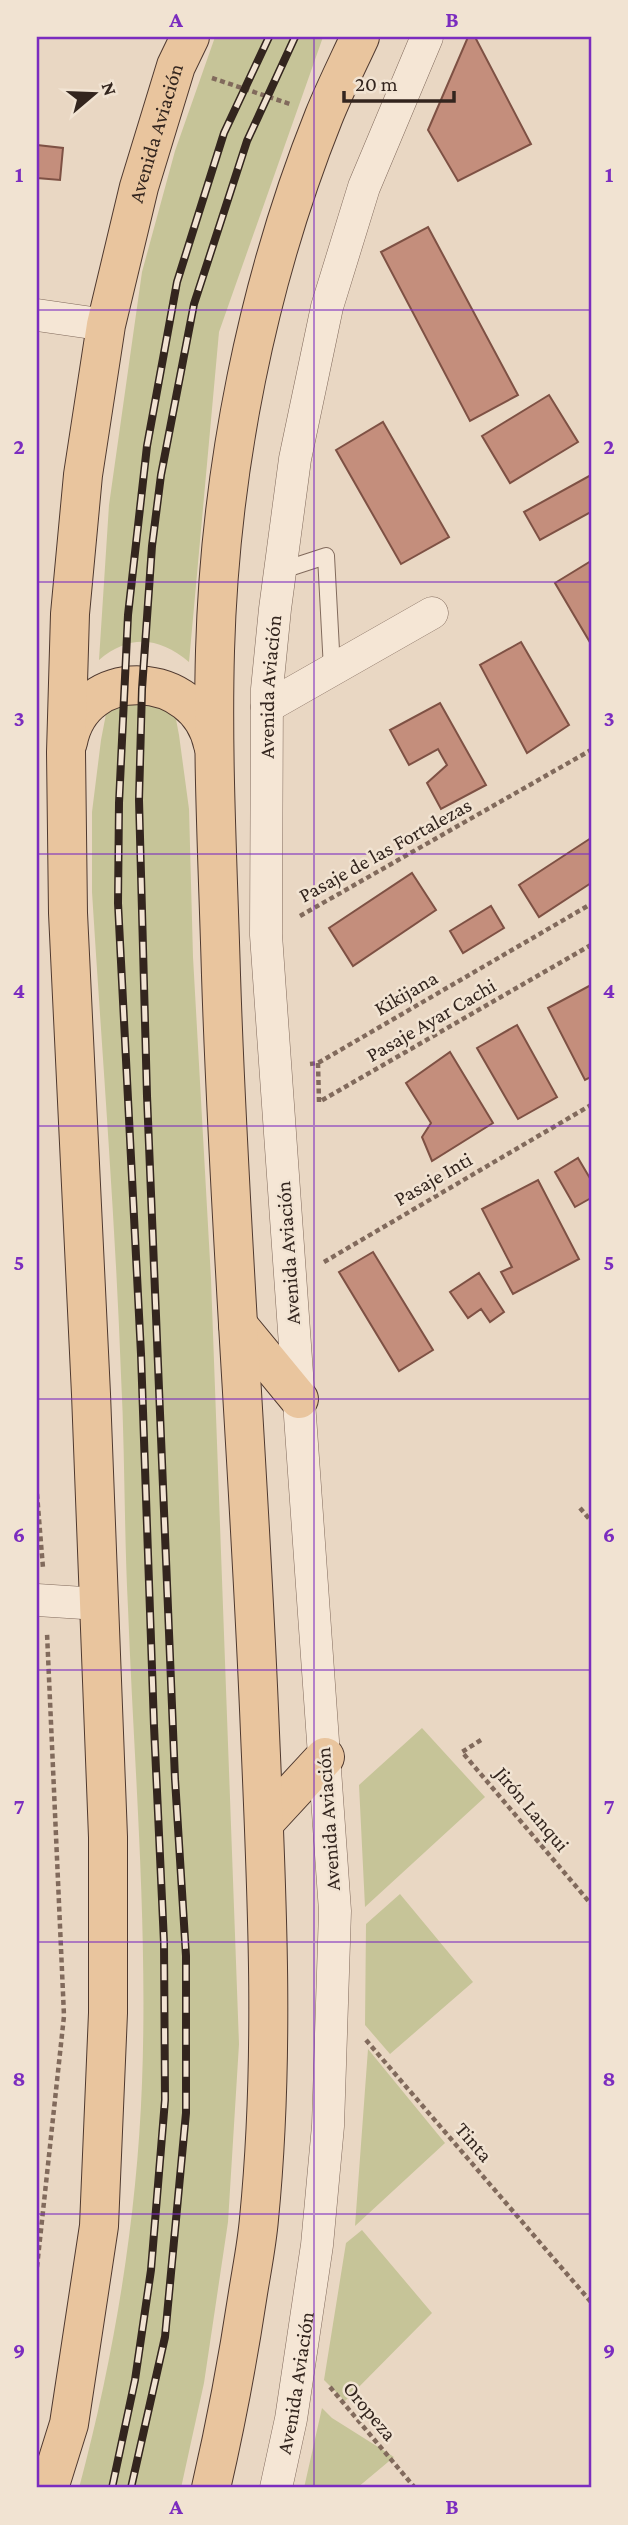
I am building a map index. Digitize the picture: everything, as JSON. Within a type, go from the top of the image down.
[{"type":"main road","points":[[211,2488],[232,2394],[259,2223],[268,2063],[269,1955],[254,1566],[224,1073],[214,751],[219,582],[232,461],[261,313],[292,205],[324,115],[360,37]]},
{"type":"main road","name":"Avenida Aviación","points":[[49,2488],[69,2424],[99,2225],[108,2013],[108,1837],[68,913],[66,752],[70,614],[83,475],[106,326],[139,187],[183,51]]},
{"type":"main road","points":[[66,752],[72,729],[84,709],[109,691],[139,685],[169,691],[195,709],[211,735],[214,751]]},
{"type":"main road","points":[[238,1325],[299,1399]]},
{"type":"main road","points":[[264,1824],[324,1757]]},
{"type":"main road","points":[[37,2450],[69,2424]]},
{"type":"street","name":"Avenida Aviación","points":[[276,2488],[291,2419],[317,2245],[328,2126],[335,1911],[266,935],[267,707],[280,571],[295,459],[327,307],[364,187],[428,37]]},
{"type":"street","points":[[37,315],[106,326]]},
{"type":"street","points":[[267,707],[432,613]]},
{"type":"street","points":[[41,1600],[99,1604]]},
{"type":"lane","points":[[280,571],[326,556],[332,669]]},
{"type":"path","points":[[183,51],[324,115]]},
{"type":"path","name":"Pasaje de las Fortalezas","points":[[266,935],[591,750]]},
{"type":"path","name":"Kikijana","points":[[275,1070],[318,1063],[591,904]]},
{"type":"path","name":"Pasaje Ayar Cachi","points":[[318,1063],[319,1102],[591,944]]},
{"type":"path","name":"Pasaje Inti","points":[[290,1282],[591,1105]]},
{"type":"path","points":[[37,1494],[64,2016],[37,2267]]},
{"type":"path","points":[[580,1508],[591,1521]]},
{"type":"path","name":"Jirón Lanqui","points":[[481,1740],[463,1752],[591,1904]]},
{"type":"path","name":"Tinta","points":[[332,2002],[591,2302]]},
{"type":"path","name":"Oropeza","points":[[301,2355],[415,2488]]},
{"type":"shaded area","points":[[215,37],[323,37],[219,332],[189,662],[167,647],[144,642],[122,646],[99,660],[109,505],[142,272],[175,151]]},
{"type":"shaded area","points":[[169,683],[189,809],[193,957],[211,1279],[239,2044],[228,2222],[204,2383],[181,2488],[79,2488],[103,2389],[122,2287],[135,2185],[143,2024],[142,1905],[122,1404],[112,1194],[92,892],[92,812],[111,688]]},
{"type":"shaded area","points":[[422,1728],[485,1797],[365,1907],[359,1785]]},
{"type":"shaded area","points":[[400,1894],[473,1982],[390,2054],[365,2025],[366,1924]]},
{"type":"shaded area","points":[[368,2049],[445,2143],[355,2226]]},
{"type":"shaded area","points":[[362,2230],[432,2313],[345,2401],[324,2380],[346,2243]]},
{"type":"shaded area","points":[[322,2408],[332,2418],[394,2457],[357,2488],[304,2488]]},
{"type":"building","points":[[468,37],[475,37],[531,144],[458,181],[428,130]]},
{"type":"building","points":[[37,145],[63,148],[60,180],[37,178]]},
{"type":"building","points":[[428,227],[518,395],[470,421],[381,252]]},
{"type":"building","points":[[549,395],[578,442],[510,483],[482,436]]},
{"type":"building","points":[[383,422],[449,537],[401,564],[336,450]]},
{"type":"building","points":[[591,475],[591,512],[540,540],[524,512]]},
{"type":"building","points":[[591,561],[591,644],[555,583]]},
{"type":"building","points":[[521,642],[569,725],[527,753],[480,665]]},
{"type":"building","points":[[440,703],[486,785],[441,809],[427,783],[447,765],[438,749],[409,765],[390,730]]},
{"type":"building","points":[[591,838],[591,883],[539,917],[519,885]]},
{"type":"building","points":[[412,873],[436,910],[353,966],[329,928]]},
{"type":"building","points":[[491,906],[504,928],[463,953],[450,931]]},
{"type":"building","points":[[591,985],[591,1077],[585,1080],[548,1008]]},
{"type":"building","points":[[517,1025],[557,1097],[518,1119],[477,1048]]},
{"type":"building","points":[[450,1052],[493,1123],[432,1161],[422,1137],[431,1123],[406,1083]]},
{"type":"building","points":[[578,1158],[591,1180],[591,1198],[575,1207],[555,1172]]},
{"type":"building","points":[[538,1180],[579,1259],[513,1294],[501,1272],[512,1267],[482,1209]]},
{"type":"building","points":[[373,1252],[433,1350],[399,1371],[339,1272]]},
{"type":"building","points":[[479,1273],[504,1312],[490,1322],[481,1309],[468,1318],[450,1292]]},
{"type":"railway","points":[[112,2488],[135,2380],[151,2270],[165,2100],[164,1943],[141,1354],[118,903],[119,803],[128,615],[147,446],[177,282],[224,133],[269,37]]},
{"type":"railway","points":[[131,2488],[165,2337],[186,2113],[186,1956],[175,1779],[147,1096],[139,800],[142,689],[152,546],[161,475],[194,304],[247,141],[295,37]]}]
